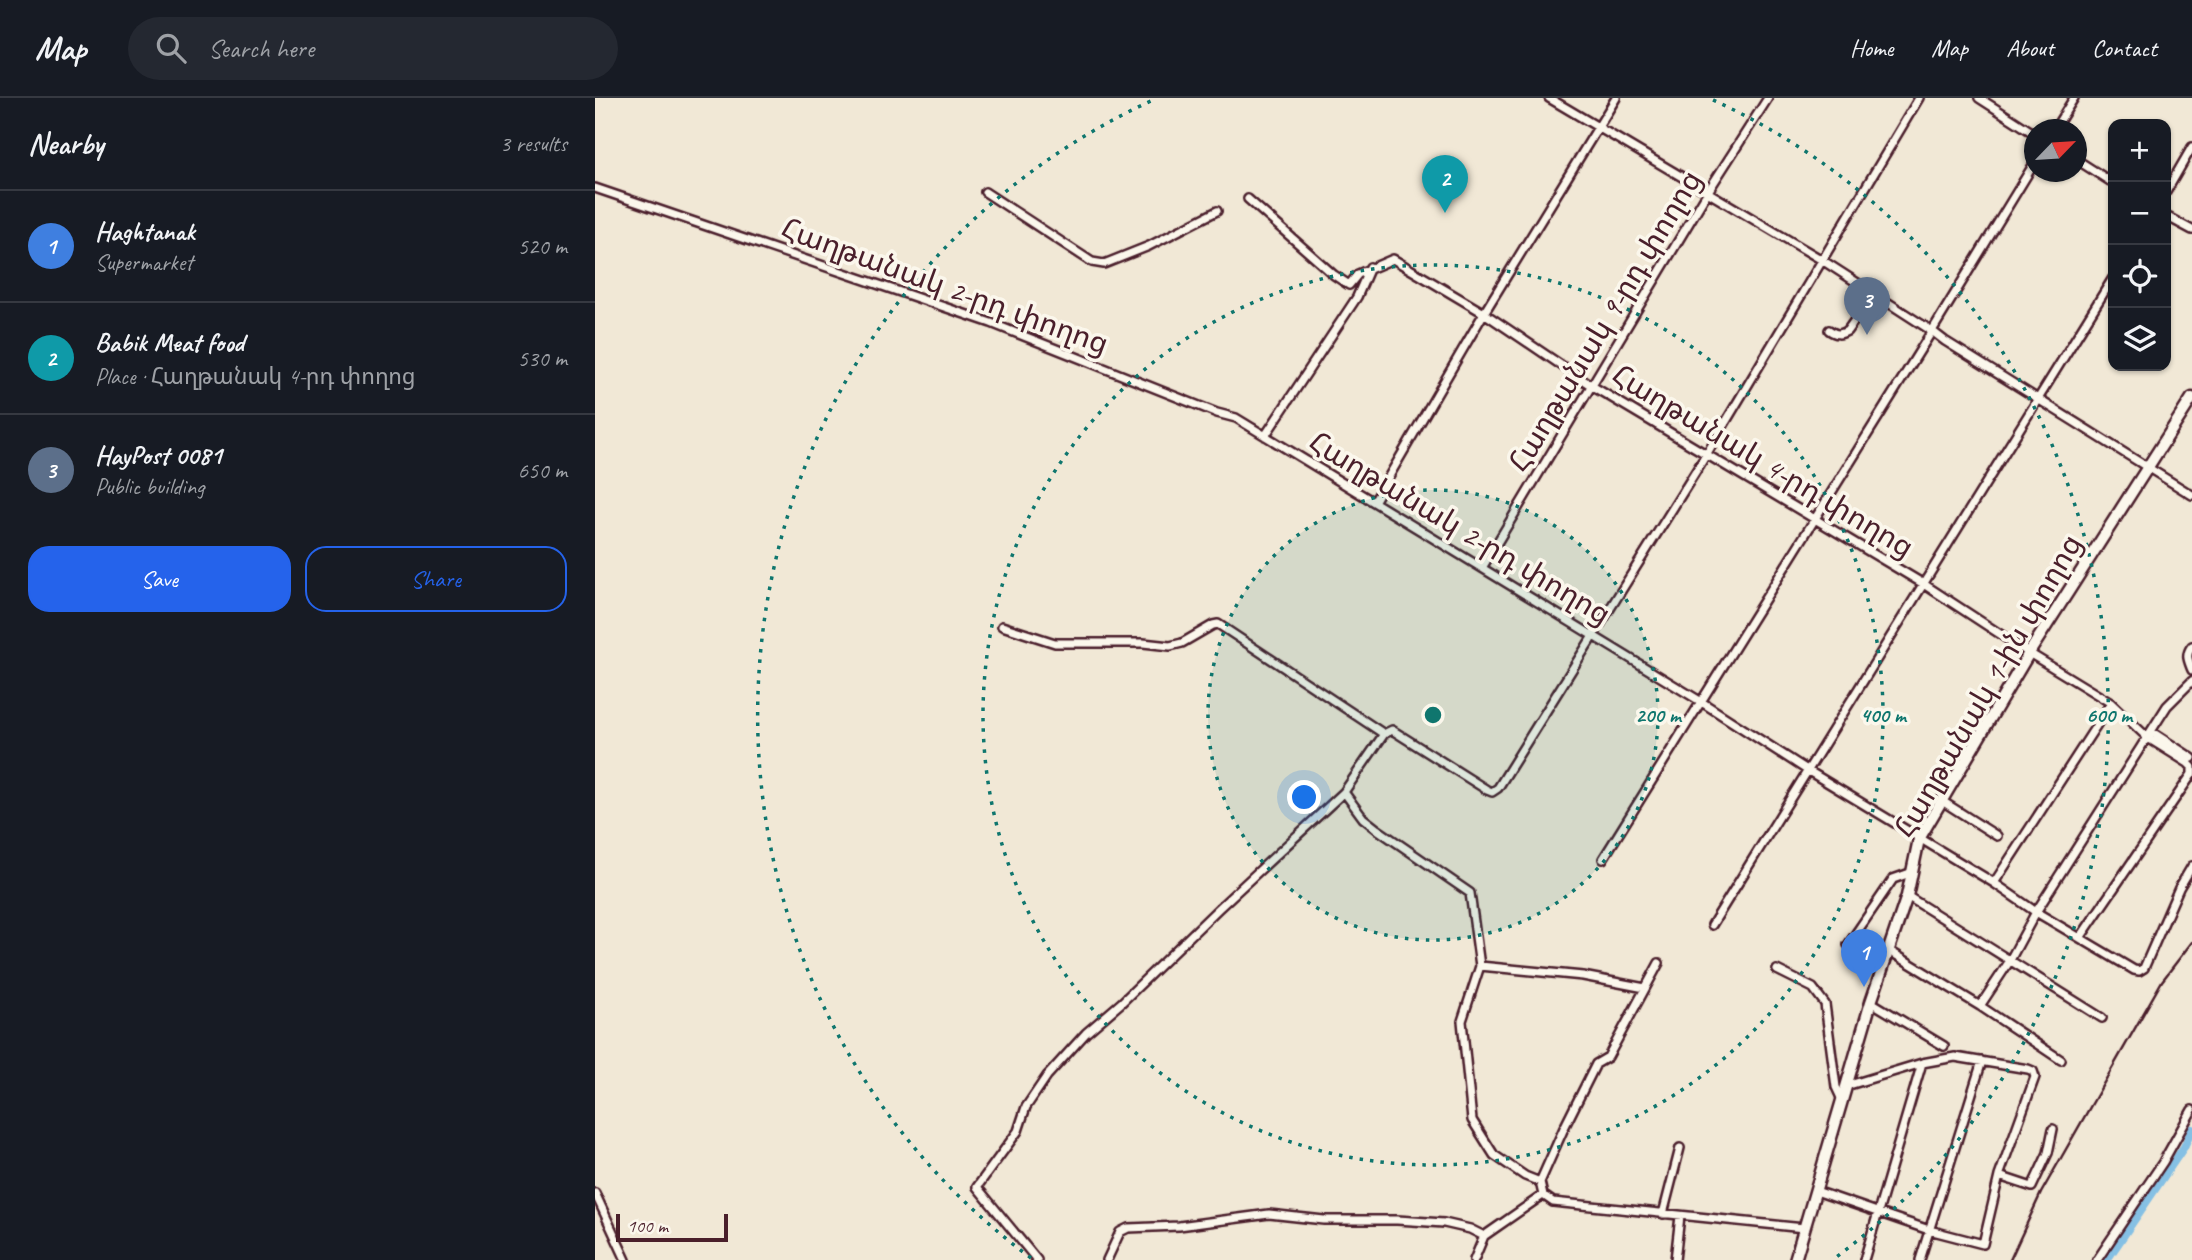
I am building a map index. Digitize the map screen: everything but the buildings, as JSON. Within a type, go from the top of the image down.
[{"type":"main road","name":"Հաղթանակ 1-ին փողոց","points":[[1795,1260],[1871,1002],[1907,896],[1919,839],[2029,653],[2192,398]]},
{"type":"street","points":[[1549,98],[1822,260],[1945,341],[2192,495]]},
{"type":"street","points":[[1374,502],[1484,313],[1616,98]]},
{"type":"street","name":"Հաղթանակ 9-րդ փողոց","points":[[1482,568],[1707,192],[1768,98]]},
{"type":"street","points":[[1037,1260],[977,1188],[1018,1131],[1026,1107],[1047,1076],[1086,1033],[1344,792],[1384,734],[1392,730],[1487,790],[1492,792],[1497,788],[1706,455],[1919,98]]},
{"type":"street","points":[[1979,98],[2024,127]]},
{"type":"street","points":[[2062,119],[2074,98]]},
{"type":"street","points":[[2171,183],[2192,147]]},
{"type":"street","points":[[2087,166],[2111,182]]},
{"type":"street","points":[[1603,859],[2024,180]]},
{"type":"street","name":"Հաղթանակ 2-րդ փողոց","points":[[595,188],[991,323],[1217,413],[1236,418],[2134,970],[2144,968],[2179,888],[2192,866]]},
{"type":"street","points":[[985,191],[1092,262],[1104,264],[1149,246],[1217,211]]},
{"type":"street","points":[[1248,200],[1349,285],[1358,274],[1371,267]]},
{"type":"street","points":[[2171,219],[2192,230]]},
{"type":"street","name":"Հաղթանակ 4-րդ փողոց","points":[[1371,267],[1393,259],[1484,313],[1593,386],[1922,583],[2111,703],[2150,735]]},
{"type":"street","points":[[1265,436],[1357,297],[1371,267]]},
{"type":"street","points":[[1712,925],[2108,286]]},
{"type":"street","points":[[1829,330],[1834,334],[1847,331],[1874,293]]},
{"type":"street","points":[[1002,626],[1055,643],[1143,643],[1170,646],[1182,643],[1218,624],[1384,734]]},
{"type":"street","points":[[2192,646],[2187,652],[2192,670]]},
{"type":"street","points":[[1980,1006],[2009,962],[2036,912],[2167,706],[2192,681]]},
{"type":"street","points":[[1994,883],[2111,703]]},
{"type":"street","points":[[2150,735],[2192,758]]},
{"type":"street","points":[[2080,938],[2192,774],[2192,767],[2150,735]]},
{"type":"street","points":[[1344,792],[1363,818],[1470,893],[1480,966],[1462,1021],[1472,1120],[1494,1155],[1525,1176],[1540,1182]]},
{"type":"street","points":[[1942,801],[1997,836]]},
{"type":"street","points":[[1848,944],[1893,879],[1910,873]]},
{"type":"street","points":[[1907,896],[2102,1018]]},
{"type":"street","points":[[1888,950],[2061,1059]]},
{"type":"street","points":[[1659,963],[1608,1057],[1596,1064],[1540,1182],[1543,1195],[1553,1202],[1804,1228]]},
{"type":"street","points":[[1480,966],[1583,976],[1645,988]]},
{"type":"street","points":[[1777,970],[1813,988],[1825,1004],[1836,1087],[1842,1100]]},
{"type":"street","points":[[1871,1002],[1944,1046]]},
{"type":"street","points":[[1816,1191],[1929,1230],[1983,1244],[1999,1176],[2035,1077],[2033,1071],[2028,1069],[1955,1058],[1921,1063],[1846,1086]]},
{"type":"street","points":[[1920,1260],[1982,1060]]},
{"type":"street","points":[[1864,1260],[1921,1063]]},
{"type":"street","points":[[2097,1260],[2163,1162],[2192,1110]]},
{"type":"street","points":[[1999,1176],[2032,1187],[2048,1153],[2053,1129]]},
{"type":"street","points":[[1663,1214],[1680,1148]]},
{"type":"street","points":[[595,1194],[626,1260]]},
{"type":"street","points":[[1475,1260],[1484,1236],[1543,1195]]},
{"type":"street","points":[[1107,1260],[1120,1233],[1128,1228],[1179,1226],[1269,1214],[1324,1220],[1444,1223],[1470,1229],[1484,1236]]},
{"type":"street","points":[[1675,1260],[1681,1216]]},
{"type":"waterway","points":[[2107,1260],[2184,1147],[2192,1129]]},
{"type":"railway","points":[[2010,1260],[2041,1193],[2162,981],[2192,942]]},
{"type":"place","name":"Babik Meat food","points":[[1445,213]]},
{"type":"place","name":"HayPost 0081","points":[[1867,335]]},
{"type":"place","name":"Haghtanak","points":[[1864,987]]}]
